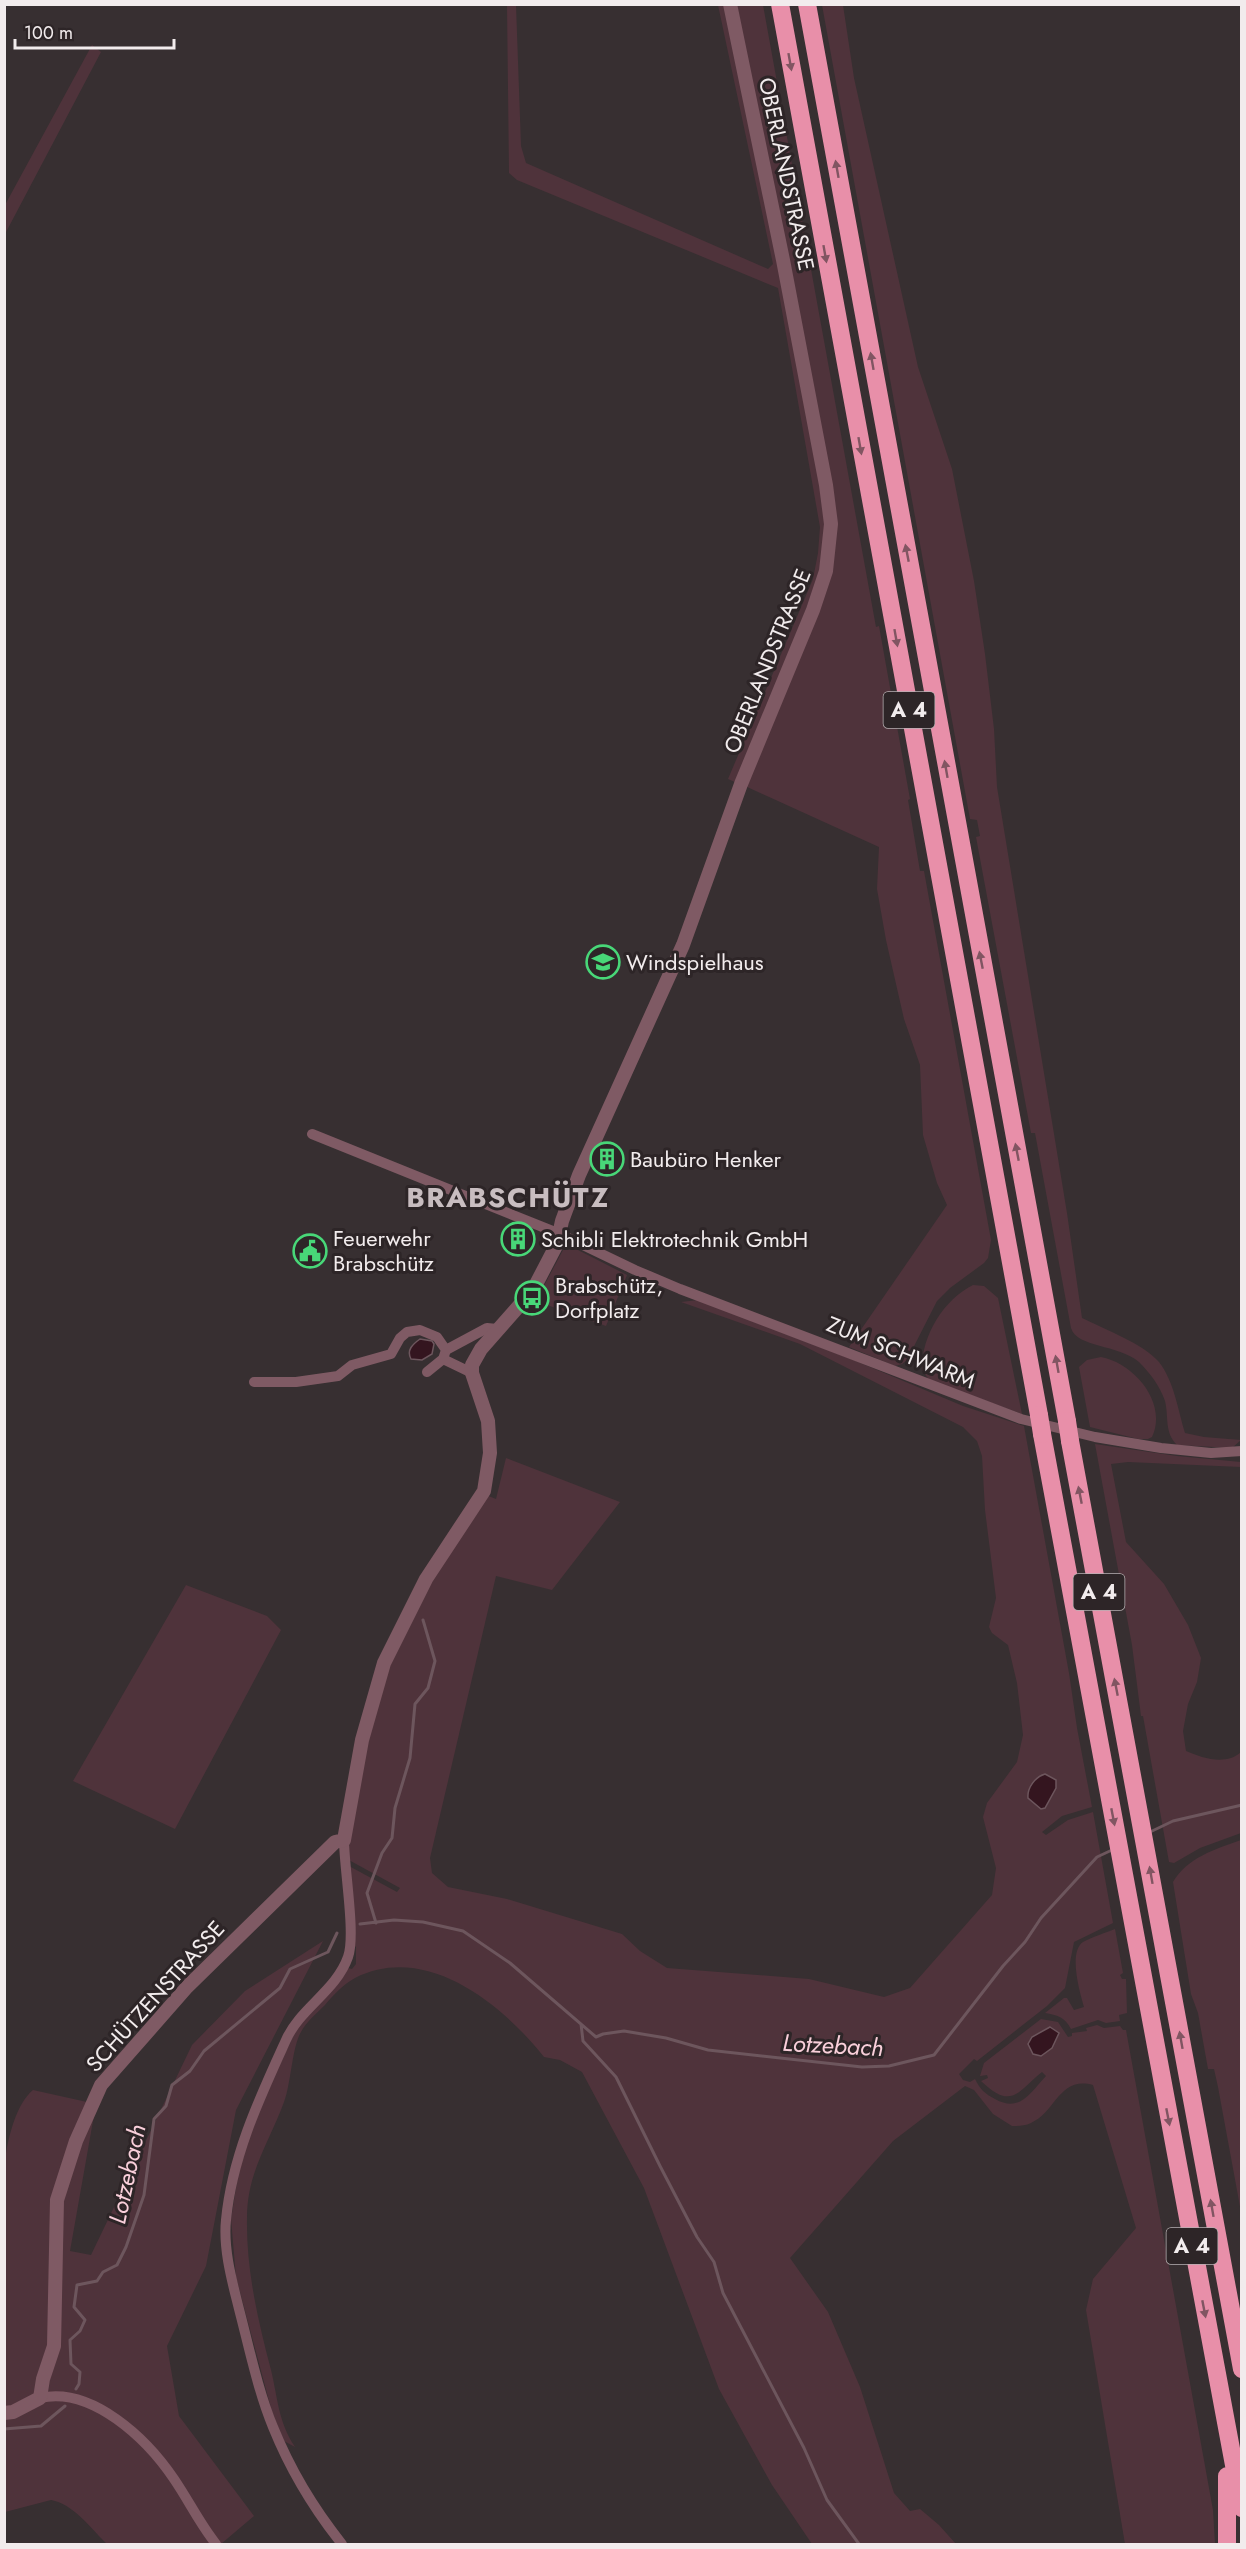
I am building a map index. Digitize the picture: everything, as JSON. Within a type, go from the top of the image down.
[{"type":"highway","name":"A 4","points":[[780,4],[1038,1415],[1242,2508]]},
{"type":"highway","name":"A 4","points":[[807,4],[1242,2369]]},
{"type":"highway","points":[[1227,2544],[1228,2432]]},
{"type":"street","name":"OBERLANDSTRASSE","points":[[472,1373],[472,1365],[482,1349],[533,1290],[557,1244],[561,1221],[579,1174],[683,945],[741,784],[820,591],[830,547],[831,524],[826,485],[783,260],[730,4]]},
{"type":"street","name":"ZUM SCHWARM","points":[[312,1134],[560,1234],[671,1285],[1022,1419],[1095,1437],[1161,1448],[1211,1454],[1242,1451]]},
{"type":"street","points":[[427,1372],[444,1354],[487,1328],[497,1329]]},
{"type":"street","points":[[254,1382],[296,1382],[338,1376],[352,1365],[391,1354],[400,1338],[407,1332],[420,1330],[436,1337],[444,1354],[472,1373],[488,1421],[490,1453],[484,1491],[426,1579],[395,1638],[384,1663],[362,1740],[344,1840],[351,1941],[349,1956],[340,1973],[302,2014],[287,2037],[238,2156],[228,2204],[225,2236],[232,2281],[273,2427],[315,2507],[342,2544]]},
{"type":"street","name":"SCHÜTZENSTRASSE","points":[[40,2398],[43,2379],[54,2346],[57,2200],[76,2141],[101,2085],[187,1987],[250,1923],[335,1842],[344,1840]]},
{"type":"street","points":[[4,2414],[13,2412],[40,2398],[63,2397],[89,2403],[125,2427],[165,2467],[216,2544]]},
{"type":"shaded area","points":[[507,5],[516,5],[521,146],[526,163],[768,269],[773,264],[718,5],[724,5],[778,260],[826,524],[821,571],[737,783],[728,779],[813,579],[818,553],[820,527],[778,288],[517,180],[509,173]]},
{"type":"shaded area","points":[[737,5],[763,5],[876,627],[879,626],[910,799],[908,800],[920,871],[924,871],[991,1240],[988,1258],[937,1301],[907,1360],[895,1366],[849,1347],[947,1205],[937,1183],[923,1135],[920,1065],[904,1019],[877,889],[879,847],[745,786],[832,573],[836,524]]},
{"type":"shaded area","points":[[822,5],[843,5],[854,78],[918,367],[952,469],[974,581],[994,729],[997,787],[1082,1318],[1134,1343],[1159,1362],[1172,1387],[1185,1433],[1241,1440],[1232,1448],[1177,1445],[1170,1435],[1163,1395],[1143,1366],[1130,1356],[1081,1339],[1071,1328],[1035,1133],[1031,1133],[976,837],[980,836],[977,820],[970,819]]},
{"type":"shaded area","points":[[92,45],[101,52],[5,234],[5,205]]},
{"type":"shaded area","points":[[576,1249],[627,1275],[606,1326],[536,1301],[563,1250]]},
{"type":"shaded area","points":[[973,1285],[984,1286],[998,1298],[1022,1414],[929,1380],[922,1370],[925,1345],[936,1321],[952,1300]]},
{"type":"shaded area","points":[[698,1300],[851,1359],[963,1406],[1024,1426],[1092,1807],[1062,1816],[1042,1832],[1046,1835],[1068,1820],[1093,1812],[1113,1923],[1074,1942],[1065,1988],[1047,2006],[977,2061],[974,2059],[959,2074],[963,2080],[970,2082],[975,2079],[988,2095],[1011,2104],[1024,2099],[1046,2076],[1042,2072],[1014,2095],[1000,2095],[981,2081],[988,2078],[987,2075],[980,2076],[984,2063],[1041,2019],[1058,2022],[1068,2037],[1072,2036],[1072,2033],[1087,2031],[1086,2028],[1097,2025],[1104,2028],[1120,2026],[1126,2030],[1213,2510],[1215,2544],[1125,2544],[1086,2310],[1093,2279],[1136,2228],[1093,2085],[1082,2084],[1065,2090],[1039,2118],[1022,2126],[1012,2126],[993,2114],[974,2090],[965,2086],[893,2141],[790,2258],[828,2312],[860,2387],[894,2493],[910,2511],[920,2509],[956,2544],[812,2544],[772,2485],[719,2389],[644,2188],[582,2072],[560,2060],[544,2057],[507,2017],[460,1984],[435,1973],[409,1968],[382,1969],[355,1978],[339,1990],[306,2025],[298,2039],[284,2102],[260,2158],[251,2186],[248,2201],[247,2237],[254,2295],[279,2410],[295,2447],[284,2441],[272,2412],[236,2277],[231,2219],[241,2157],[268,2089],[298,2026],[348,1968],[352,1969],[356,1964],[349,1866],[397,1892],[400,1888],[347,1859],[363,1757],[389,1663],[418,1602],[486,1495],[496,1499],[506,1458],[620,1502],[552,1590],[496,1576],[430,1858],[432,1873],[448,1887],[507,1899],[622,1934],[640,1951],[667,1968],[809,1979],[884,1997],[910,1988],[992,1895],[996,1868],[983,1817],[987,1803],[1017,1762],[1023,1735],[1017,1683],[1008,1645],[992,1633],[989,1627],[996,1598],[985,1510],[982,1456],[977,1441],[963,1427],[800,1344],[681,1302]]},
{"type":"shaded area","points":[[420,1339],[432,1341],[434,1344],[432,1354],[422,1360],[411,1359],[410,1350]]},
{"type":"shaded area","points":[[1101,1357],[1125,1367],[1145,1386],[1152,1398],[1155,1411],[1156,1424],[1152,1437],[1138,1439],[1090,1427],[1079,1367],[1087,1360]]},
{"type":"shaded area","points":[[1095,1444],[1177,1456],[1241,1462],[1241,1467],[1128,1462],[1111,1464],[1126,1542],[1164,1584],[1188,1625],[1201,1658],[1197,1682],[1188,1704],[1183,1731],[1186,1751],[1221,1760],[1241,1752],[1241,1833],[1200,1848],[1174,1863],[1169,1862],[1143,1716],[1141,1716],[1132,1645]]},
{"type":"shaded area","points":[[186,1585],[267,1616],[281,1630],[175,1829],[73,1781]]},
{"type":"shaded area","points":[[1045,1774],[1056,1780],[1056,1788],[1045,1808],[1041,1809],[1028,1798],[1028,1794],[1035,1780]]},
{"type":"shaded area","points":[[1242,1840],[1241,2212],[1214,2069],[1208,2069],[1198,2013],[1191,1994],[1173,1882],[1194,1861],[1212,1851]]},
{"type":"shaded area","points":[[1115,1929],[1123,1973],[1120,1975],[1122,1979],[1126,1979],[1127,2013],[1119,2015],[1120,2021],[1106,2023],[1098,2020],[1071,2029],[1060,2017],[1045,2013],[1064,1998],[1067,1998],[1074,2010],[1084,2007],[1076,1973],[1076,1954],[1083,1942]]},
{"type":"shaded area","points":[[323,1941],[236,2110],[206,2266],[167,2346],[179,2416],[254,2516],[221,2544],[107,2544],[82,2518],[59,2502],[51,2500],[5,2512],[5,2160],[17,2112],[33,2090],[96,2104],[70,2251],[91,2255],[192,2045],[245,1991]]},
{"type":"shaded area","points":[[1050,2027],[1059,2033],[1052,2048],[1041,2056],[1033,2054],[1028,2044],[1032,2037]]},
{"type":"waterway","points":[[376,1923],[367,1893],[382,1853],[392,1838],[395,1808],[410,1758],[415,1704],[428,1688],[435,1661],[423,1620]]},
{"type":"waterway","name":"Lotzebach","points":[[1150,1832],[1173,1821],[1242,1805]]},
{"type":"waterway","name":"Lotzebach","points":[[360,1924],[394,1920],[423,1922],[463,1931],[510,1963],[596,2037],[624,2031],[666,2038],[708,2050],[862,2067],[889,2066],[934,2055],[1003,1966],[1025,1942],[1041,1918],[1097,1857],[1112,1850]]},
{"type":"waterway","name":"Lotzebach","points":[[76,2389],[80,2372],[71,2364],[70,2340],[80,2331],[85,2320],[74,2307],[77,2285],[97,2281],[103,2272],[117,2265],[126,2247],[144,2195],[154,2119],[166,2106],[172,2085],[190,2071],[204,2051],[280,1988],[290,1969],[328,1952],[337,1933]]},
{"type":"waterway","points":[[581,2024],[583,2041],[616,2077],[697,2237],[714,2262],[723,2293],[804,2448],[827,2500],[859,2544]]},
{"type":"waterway","name":"Lotzebach","points":[[4,2429],[41,2426],[65,2406]]},
{"type":"place","name":"Windspielhaus","points":[[603,962]]},
{"type":"place","name":"Baubüro Henker","points":[[607,1159]]},
{"type":"place","name":"Schibli Elektrotechnik GmbH","points":[[518,1239]]},
{"type":"place","name":"Feuerwehr Brabschütz","points":[[310,1251]]},
{"type":"place","name":"Brabschütz, Dorfplatz","points":[[532,1298]]},
{"type":"district","name":"BRABSCHÜTZ","points":[[508,1197]]}]
